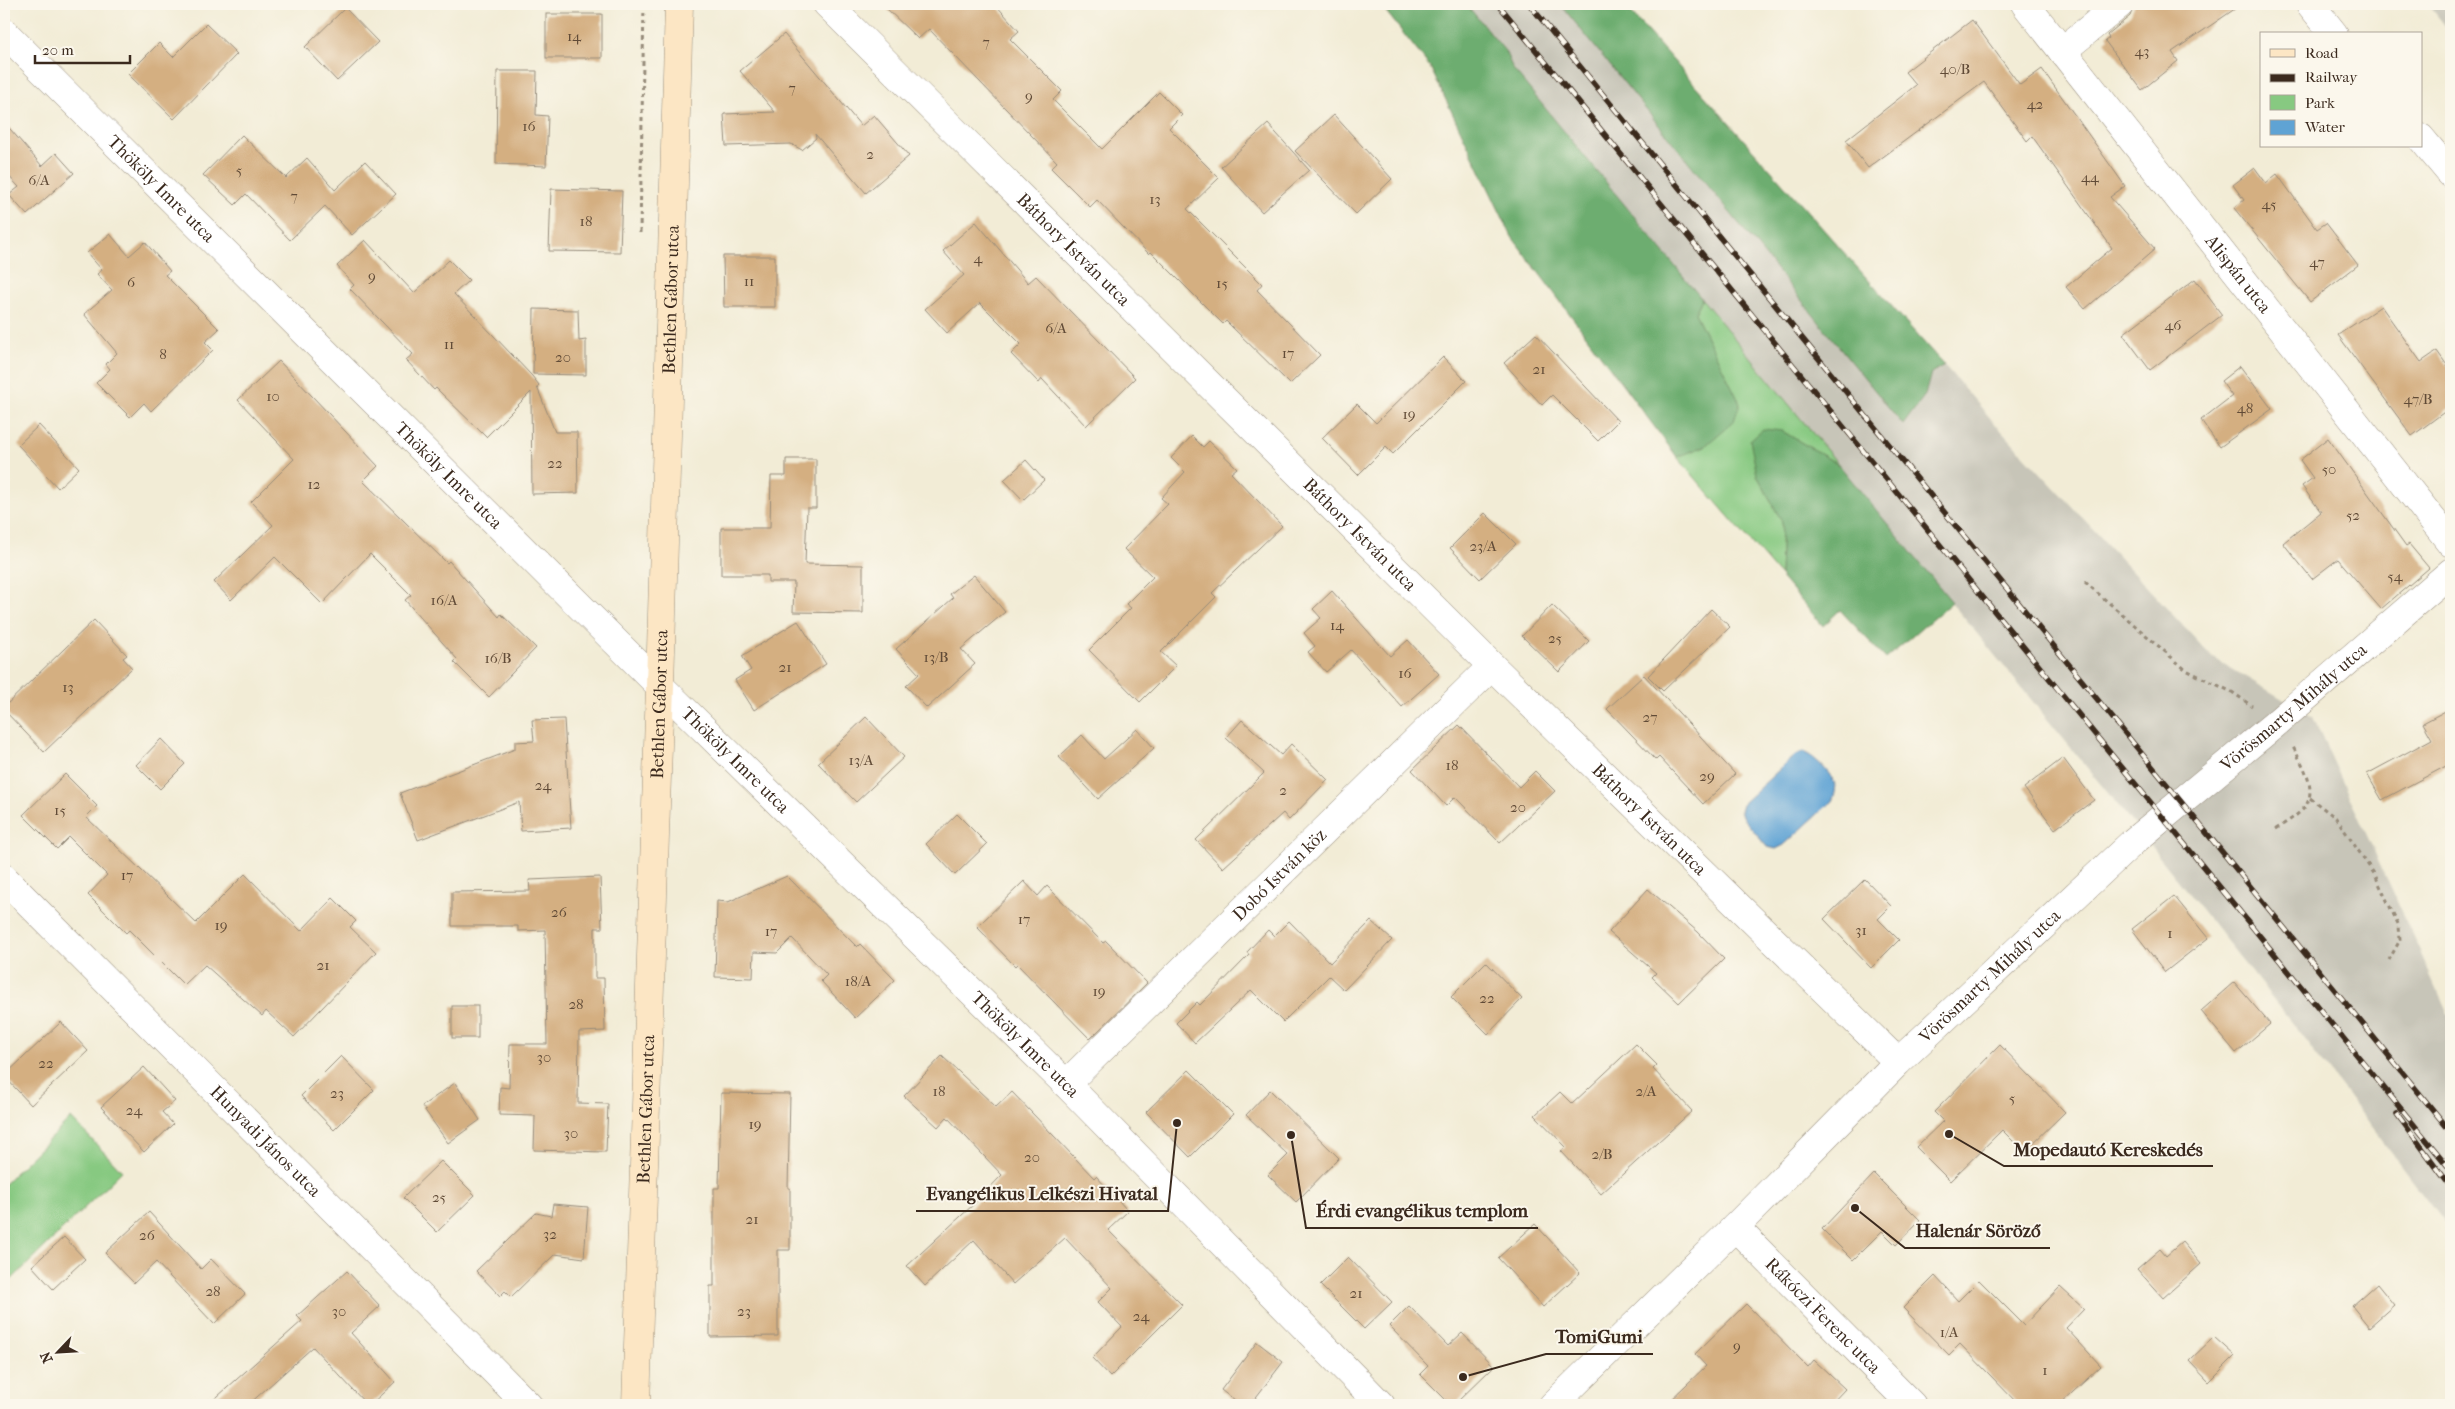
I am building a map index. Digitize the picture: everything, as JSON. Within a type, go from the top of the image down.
[{"type":"street","name":"Bethlen Gábor utca","points":[[636,1405],[660,686],[679,4]]},
{"type":"street","name":"Báthory István utca","points":[[827,4],[1492,666],[1898,1062]]},
{"type":"street","name":"Alispán utca","points":[[2025,4],[2451,544]]},
{"type":"street","points":[[2062,50],[2120,4]]},
{"type":"street","points":[[2310,4],[2332,32]]},
{"type":"street","name":"Thököly Imre utca","points":[[4,32],[660,686],[1066,1084],[1381,1405]]},
{"type":"street","points":[[2422,139],[2451,174]]},
{"type":"street","name":"Vörösmarty Mihály utca","points":[[1553,1405],[1735,1227],[1898,1062],[2134,841],[2274,725],[2451,572]]},
{"type":"street","name":"Dobó István köz","points":[[1066,1084],[1492,666]]},
{"type":"street","name":"Hunyadi János utca","points":[[4,878],[528,1405]]},
{"type":"street","name":"Rákóczi Ferenc utca","points":[[1735,1227],[1912,1405]]},
{"type":"path","points":[[2085,582],[2186,670],[2232,692],[2274,725],[2294,747],[2308,776],[2310,798],[2304,808],[2276,829]]},
{"type":"path","points":[[2310,798],[2336,818],[2375,875],[2399,926],[2400,940],[2390,960]]},
{"type":"shaded area","points":[[1466,4],[1560,4],[1903,425],[1925,395],[1931,373],[1944,365],[1998,427],[2212,657],[2313,717],[2451,1020],[2451,1231],[2290,1020],[2117,804],[1513,69],[1505,51]]},
{"type":"shaded area","points":[[2428,4],[2451,4],[2451,33]]},
{"type":"green space","points":[[1380,4],[1466,4],[1505,51],[1513,69],[1702,299],[1695,313],[1740,403],[1734,421],[1705,446],[1677,457],[1512,237],[1430,67]]},
{"type":"green space","points":[[1560,4],[1623,4],[1944,365],[1931,373],[1925,395],[1903,425]]},
{"type":"green space","points":[[1702,299],[1839,465],[1782,431],[1757,475],[1782,522],[1780,576],[1677,457],[1705,446],[1740,404],[1695,313]]},
{"type":"green space","points":[[1763,429],[1782,431],[1839,465],[1952,602],[1886,659],[1840,610],[1823,626],[1780,576],[1782,522],[1757,475],[1750,440]]},
{"type":"green space","points":[[71,1118],[122,1171],[4,1287],[4,1184]]},
{"type":"water","points":[[1803,752],[1821,764],[1829,773],[1835,784],[1834,796],[1832,801],[1784,845],[1776,849],[1767,847],[1743,818],[1740,811],[1742,804],[1795,755]]},
{"type":"building","points":[[882,4],[995,4],[1019,31],[1010,39],[1062,91],[1053,100],[1102,149],[1159,92],[1182,115],[1169,128],[1219,178],[1187,209],[1262,284],[1257,290],[1320,355],[1290,384],[1226,321],[1223,324],[1151,252],[1149,254],[1097,200],[1090,207],[1051,168],[1057,162],[929,29],[918,39]]},
{"type":"building","points":[[2135,4],[2242,4],[2172,52],[2178,61],[2142,90],[2105,41],[2109,38],[2107,35],[2130,16]]},
{"type":"building","points":[[345,8],[378,42],[337,81],[305,47]]},
{"type":"building","points":[[546,14],[602,14],[602,58],[546,58]]},
{"type":"building","points":[[1972,20],[2020,85],[2042,69],[2125,186],[2110,197],[2155,249],[2085,309],[2066,287],[2112,248],[2032,136],[2027,141],[1984,82],[1868,168],[1846,140],[1916,85],[1905,72]]},
{"type":"building","points":[[206,24],[237,54],[174,119],[128,74],[159,43],[173,57]]},
{"type":"building","points":[[784,34],[861,126],[874,115],[909,156],[866,193],[815,134],[816,138],[802,150],[791,144],[726,146],[724,114],[775,112],[740,71]]},
{"type":"building","points":[[497,71],[537,71],[536,115],[548,116],[546,166],[496,164]]},
{"type":"building","points":[[1334,115],[1392,179],[1356,214],[1295,151]]},
{"type":"building","points":[[4,122],[42,166],[56,153],[74,173],[27,215],[9,195],[19,187],[4,171]]},
{"type":"building","points":[[1268,124],[1309,170],[1262,212],[1221,167]]},
{"type":"building","points":[[242,135],[286,178],[307,158],[335,190],[365,161],[396,194],[352,235],[325,206],[290,240],[246,194],[235,205],[203,175]]},
{"type":"building","points":[[2255,168],[2266,183],[2277,174],[2317,229],[2326,223],[2358,265],[2310,302],[2234,208],[2244,200],[2233,185]]},
{"type":"building","points":[[551,189],[622,191],[620,252],[549,251]]},
{"type":"building","points":[[976,222],[1028,283],[1036,276],[1135,378],[1086,426],[1042,379],[1039,383],[1011,354],[1021,344],[980,303],[947,333],[925,309],[964,275],[943,251]]},
{"type":"building","points":[[110,234],[129,256],[145,242],[170,271],[165,275],[219,329],[205,342],[213,350],[151,411],[144,403],[130,417],[96,383],[110,369],[106,364],[117,353],[84,314],[112,290],[97,274],[102,270],[87,253]]},
{"type":"building","points":[[365,240],[414,293],[449,260],[469,280],[454,294],[539,385],[537,387],[555,432],[577,432],[578,493],[532,494],[531,392],[486,437],[436,388],[434,390],[406,360],[413,354],[350,289],[354,285],[337,266]]},
{"type":"building","points":[[723,256],[775,256],[775,307],[724,307]]},
{"type":"building","points":[[2195,279],[2222,315],[2150,370],[2123,334]]},
{"type":"building","points":[[2381,306],[2421,362],[2437,351],[2451,371],[2451,407],[2412,436],[2338,335]]},
{"type":"building","points":[[534,309],[578,310],[579,341],[586,340],[586,375],[533,374]]},
{"type":"building","points":[[1536,334],[1618,421],[1598,441],[1552,395],[1542,405],[1504,363]]},
{"type":"building","points":[[1443,357],[1466,381],[1393,454],[1386,447],[1358,475],[1322,438],[1357,404],[1376,423]]},
{"type":"building","points":[[279,361],[378,466],[363,481],[447,563],[449,561],[499,617],[501,614],[536,648],[489,697],[454,662],[457,659],[405,600],[411,595],[370,554],[322,604],[275,557],[231,600],[214,582],[273,525],[251,502],[294,459],[238,400]]},
{"type":"building","points":[[2240,366],[2272,409],[2220,447],[2201,420],[2232,396],[2221,381]]},
{"type":"building","points":[[39,425],[79,468],[58,488],[18,445]]},
{"type":"building","points":[[1192,436],[1203,447],[1209,441],[1237,468],[1231,473],[1282,526],[1212,593],[1216,597],[1161,652],[1176,666],[1140,702],[1089,650],[1131,608],[1126,604],[1153,577],[1124,549],[1168,504],[1161,498],[1185,472],[1171,458]]},
{"type":"building","points":[[2328,438],[2406,546],[2409,544],[2429,568],[2381,609],[2338,559],[2312,579],[2283,543],[2321,512],[2302,486],[2313,478],[2300,460]]},
{"type":"building","points":[[786,459],[816,459],[816,508],[807,508],[805,564],[863,565],[863,613],[793,612],[794,582],[768,582],[768,575],[721,575],[721,528],[770,528],[771,476],[786,476]]},
{"type":"building","points":[[1026,460],[1044,480],[1023,500],[1004,480]]},
{"type":"building","points":[[1485,513],[1516,544],[1480,579],[1450,548]]},
{"type":"building","points":[[974,575],[1005,612],[961,649],[975,664],[927,708],[906,686],[919,674],[896,649],[953,598],[950,594]]},
{"type":"building","points":[[1332,591],[1390,656],[1408,640],[1439,674],[1402,707],[1351,650],[1326,672],[1308,652],[1315,646],[1304,633],[1321,618],[1313,609]]},
{"type":"building","points":[[1552,605],[1589,641],[1559,672],[1522,636]]},
{"type":"building","points":[[1711,609],[1730,627],[1663,691],[1648,676]]},
{"type":"building","points":[[94,620],[127,655],[123,658],[132,668],[44,752],[4,710],[4,707]]},
{"type":"building","points":[[798,621],[826,664],[754,710],[735,680],[751,670],[742,656]]},
{"type":"building","points":[[1644,675],[1735,774],[1703,804],[1659,757],[1656,760],[1607,709]]},
{"type":"building","points":[[2451,708],[2451,775],[2446,766],[2382,800],[2367,774],[2432,739],[2423,723]]},
{"type":"building","points":[[866,717],[904,757],[856,802],[818,763]]},
{"type":"building","points":[[564,719],[571,828],[521,831],[519,802],[418,840],[400,793],[515,749],[515,742],[534,741],[532,720]]},
{"type":"building","points":[[1242,720],[1281,755],[1291,744],[1328,780],[1289,820],[1283,813],[1223,868],[1196,840],[1264,773],[1226,738]]},
{"type":"building","points":[[1459,725],[1519,787],[1535,771],[1555,791],[1500,843],[1455,797],[1446,806],[1412,770]]},
{"type":"building","points":[[1137,729],[1154,748],[1098,799],[1059,757],[1082,735],[1104,759]]},
{"type":"building","points":[[161,739],[185,764],[160,789],[136,765]]},
{"type":"building","points":[[2063,758],[2094,800],[2055,829],[2024,788]]},
{"type":"building","points":[[65,774],[97,806],[86,817],[196,923],[245,874],[301,931],[333,898],[356,921],[350,927],[376,952],[294,1037],[266,1011],[262,1016],[205,965],[184,985],[129,930],[126,933],[88,895],[107,875],[69,837],[57,849],[23,815]]},
{"type":"building","points":[[957,814],[987,844],[955,875],[926,844]]},
{"type":"building","points":[[787,876],[857,947],[860,944],[895,980],[855,1018],[821,981],[827,975],[792,938],[777,953],[754,952],[753,978],[715,977],[717,901],[728,902]]},
{"type":"building","points":[[600,877],[602,928],[595,928],[595,978],[604,978],[605,1031],[579,1032],[578,1103],[608,1104],[606,1152],[534,1150],[535,1116],[499,1115],[500,1087],[509,1088],[510,1044],[547,1044],[545,930],[518,931],[518,926],[452,926],[452,892],[530,891],[529,880]]},
{"type":"building","points":[[1865,879],[1891,906],[1878,919],[1899,940],[1871,968],[1824,919]]},
{"type":"building","points":[[1024,881],[1038,896],[1047,886],[1103,943],[1106,941],[1147,983],[1090,1039],[1017,964],[1015,966],[977,927]]},
{"type":"building","points":[[1648,889],[1698,932],[1724,959],[1679,1003],[1652,977],[1656,973],[1609,932]]},
{"type":"building","points":[[2174,896],[2208,938],[2165,972],[2132,929]]},
{"type":"building","points":[[1289,921],[1330,963],[1371,921],[1392,940],[1344,990],[1329,976],[1283,1022],[1251,990],[1195,1043],[1176,1023],[1197,1002],[1200,1005],[1249,955],[1247,952],[1268,930],[1274,936]]},
{"type":"building","points":[[1486,962],[1522,999],[1488,1034],[1451,997]]},
{"type":"building","points":[[2234,982],[2270,1024],[2236,1053],[2201,1011]]},
{"type":"building","points":[[452,1006],[478,1006],[478,1038],[452,1038]]},
{"type":"building","points":[[61,1022],[88,1051],[31,1105],[4,1076]]},
{"type":"building","points":[[1636,1044],[1657,1065],[1653,1069],[1692,1111],[1601,1194],[1561,1151],[1566,1147],[1535,1115],[1560,1092],[1572,1104]]},
{"type":"building","points":[[2000,1045],[2065,1112],[2024,1152],[2002,1130],[1950,1181],[1916,1147],[1943,1121],[1934,1112]]},
{"type":"building","points":[[341,1056],[374,1090],[334,1130],[301,1096]]},
{"type":"building","points":[[942,1056],[996,1107],[1012,1092],[1094,1178],[1096,1176],[1128,1211],[1108,1230],[1182,1305],[1110,1377],[1092,1358],[1122,1327],[1098,1302],[1112,1288],[1065,1238],[1013,1284],[974,1240],[925,1286],[907,1266],[974,1204],[1002,1175],[947,1117],[938,1127],[904,1096]]},
{"type":"building","points":[[144,1067],[175,1101],[162,1112],[173,1124],[144,1152],[101,1107]]},
{"type":"building","points":[[1189,1070],[1233,1114],[1190,1157],[1146,1112]]},
{"type":"building","points":[[455,1083],[480,1120],[448,1143],[422,1106]]},
{"type":"building","points":[[1270,1090],[1339,1158],[1296,1202],[1268,1175],[1288,1155],[1246,1115]]},
{"type":"building","points":[[721,1093],[790,1094],[788,1188],[790,1188],[790,1250],[778,1250],[778,1336],[710,1337],[710,1286],[714,1286],[714,1188],[719,1188]]},
{"type":"building","points":[[441,1161],[475,1195],[437,1232],[403,1198]]},
{"type":"building","points":[[1874,1174],[1920,1220],[1896,1245],[1882,1231],[1853,1260],[1822,1229]]},
{"type":"building","points":[[553,1204],[588,1207],[584,1258],[555,1254],[511,1297],[505,1291],[500,1296],[476,1271],[536,1213],[551,1216]]},
{"type":"building","points":[[149,1212],[201,1269],[211,1259],[245,1294],[214,1324],[156,1262],[134,1283],[105,1253]]},
{"type":"building","points":[[1535,1224],[1580,1273],[1543,1307],[1498,1258]]},
{"type":"building","points":[[64,1237],[85,1259],[53,1289],[32,1266]]},
{"type":"building","points":[[2182,1242],[2201,1264],[2163,1298],[2137,1269],[2160,1249],[2166,1256]]},
{"type":"building","points":[[1348,1257],[1392,1302],[1364,1329],[1320,1285]]},
{"type":"building","points":[[347,1271],[380,1306],[351,1333],[395,1382],[370,1405],[367,1405],[313,1347],[248,1405],[208,1405],[302,1321],[297,1316]]},
{"type":"building","points":[[1935,1276],[1958,1301],[1979,1280],[2024,1325],[2060,1287],[2084,1309],[2066,1328],[2101,1366],[2059,1405],[2019,1405],[1960,1344],[1949,1355],[1903,1308]]},
{"type":"building","points":[[2377,1284],[2394,1305],[2369,1327],[2352,1306]]},
{"type":"building","points":[[1746,1304],[1808,1367],[1814,1360],[1845,1389],[1830,1405],[1665,1405],[1706,1366],[1695,1354]]},
{"type":"building","points":[[1409,1306],[1448,1346],[1462,1333],[1494,1366],[1454,1405],[1451,1405],[1420,1374],[1428,1366],[1389,1326]]},
{"type":"building","points":[[2214,1337],[2235,1356],[2209,1382],[2189,1361]]},
{"type":"building","points":[[1257,1342],[1283,1362],[1250,1405],[1240,1405],[1221,1390]]},
{"type":"railway","points":[[1498,4],[2451,1170]]},
{"type":"railway","points":[[1529,4],[2451,1132]]},
{"type":"railway","points":[[2397,1114],[2451,1187]]},
{"type":"place","name":"Evangélikus Lelkészi Hivatal","points":[[1177,1123]]},
{"type":"place","name":"Mopedautó Kereskedés","points":[[1949,1134]]},
{"type":"place","name":"Érdi evangélikus templom","points":[[1291,1135]]},
{"type":"place","name":"Halenár Söröző","points":[[1855,1208]]},
{"type":"place","name":"TomiGumi","points":[[1463,1377]]}]
